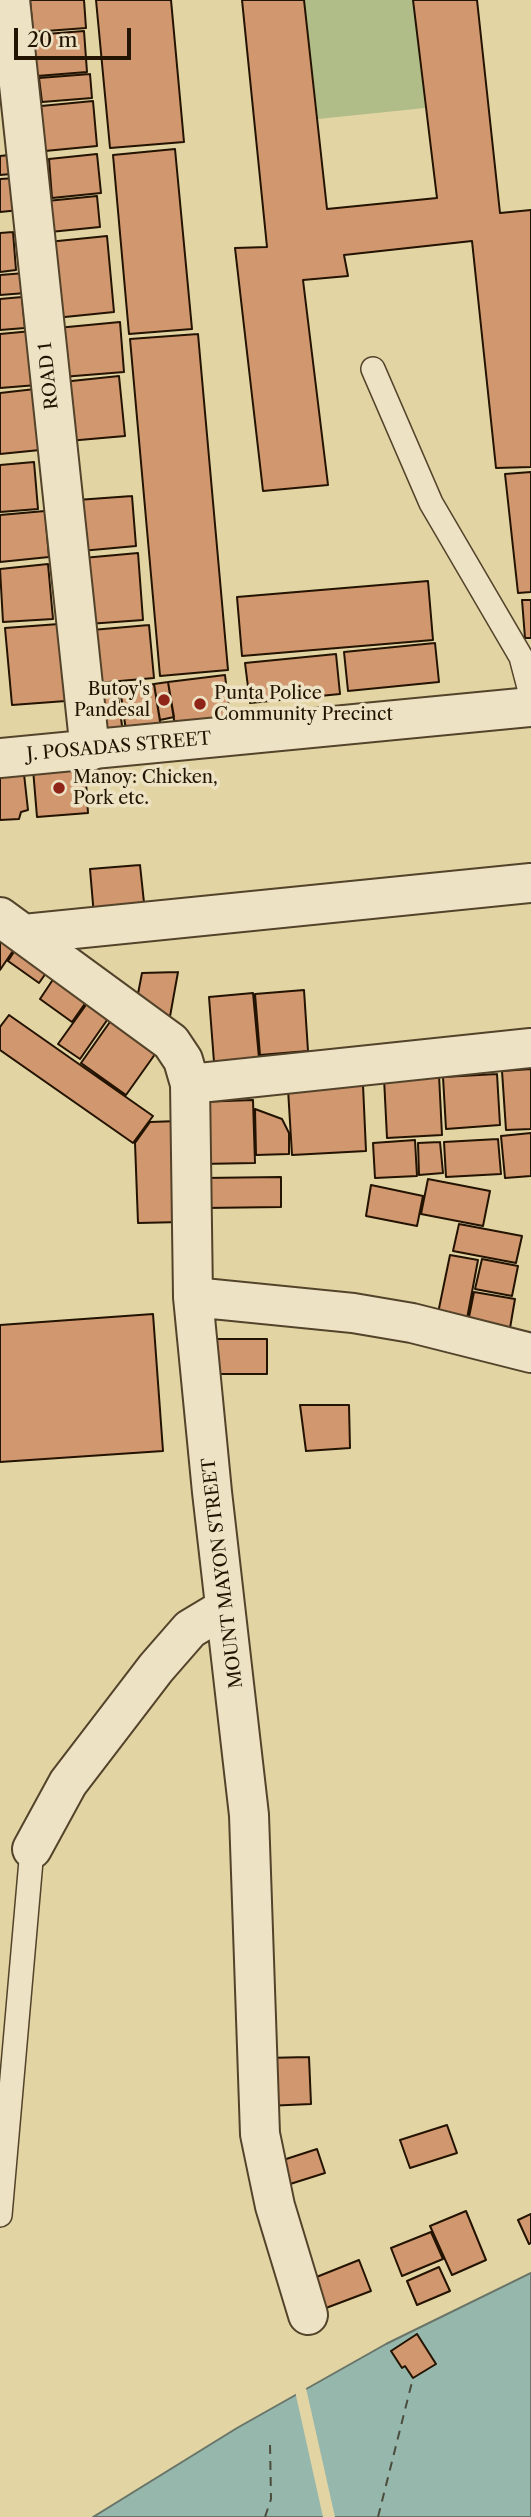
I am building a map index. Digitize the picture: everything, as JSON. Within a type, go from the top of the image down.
[{"type":"street","name":"ROAD 1","points":[[10,0],[9,75],[90,751]]},
{"type":"street","name":"J. POSADAS STREET","points":[[0,758],[531,707]]},
{"type":"street","points":[[12,925],[531,883]]},
{"type":"street","name":"MOUNT MAYON STREET","points":[[12,925],[170,1042],[183,1060],[190,1084],[183,1297],[225,1608],[249,1815],[260,2134],[275,2206],[308,2315]]},
{"type":"street","points":[[190,1084],[531,1048]]},
{"type":"street","points":[[183,1297],[353,1313],[412,1323],[531,1353]]},
{"type":"street","points":[[32,1849],[68,1783],[140,1688],[190,1629],[225,1608]]},
{"type":"lane","points":[[373,369],[431,503],[521,657],[531,695]]},
{"type":"lane","points":[[0,2215],[8,2027],[32,1849]]},
{"type":"green space","points":[[304,0],[413,0],[425,108],[318,119]]},
{"type":"water","points":[[531,2273],[531,2517],[93,2517],[237,2428],[386,2344]]},
{"type":"pier","points":[[306,2388],[335,2517],[323,2517],[295,2391]]},
{"type":"building","points":[[30,0],[84,0],[86,28],[33,32]]},
{"type":"building","points":[[96,0],[171,0],[184,142],[110,148]]},
{"type":"building","points":[[242,0],[304,0],[327,209],[437,198],[413,0],[477,0],[500,213],[531,210],[531,467],[496,468],[472,241],[344,255],[348,276],[303,280],[328,485],[263,491],[235,248],[267,247]]},
{"type":"building","points":[[84,31],[87,72],[37,76],[33,35]]},
{"type":"building","points":[[90,74],[92,98],[42,102],[39,78]]},
{"type":"building","points":[[93,101],[97,146],[45,151],[41,106]]},
{"type":"building","points":[[175,149],[192,329],[129,334],[113,155]]},
{"type":"building","points":[[97,154],[101,193],[52,198],[49,159]]},
{"type":"building","points":[[9,155],[11,174],[0,175],[0,156]]},
{"type":"building","points":[[18,178],[20,210],[0,212],[0,179]]},
{"type":"building","points":[[97,196],[100,227],[50,232],[47,201]]},
{"type":"building","points":[[13,232],[16,270],[0,272],[0,233]]},
{"type":"building","points":[[107,236],[114,312],[55,318],[48,242]]},
{"type":"building","points":[[25,273],[26,293],[0,295],[0,275]]},
{"type":"building","points":[[22,297],[25,328],[0,330],[0,299]]},
{"type":"building","points":[[120,322],[124,372],[62,377],[57,328]]},
{"type":"building","points":[[32,331],[37,385],[0,388],[0,334]]},
{"type":"building","points":[[198,334],[228,670],[160,676],[130,339]]},
{"type":"building","points":[[119,376],[125,436],[68,441],[62,382]]},
{"type":"building","points":[[35,389],[40,450],[0,454],[0,393]]},
{"type":"building","points":[[34,462],[38,509],[0,512],[0,465]]},
{"type":"building","points":[[531,472],[531,592],[518,593],[505,474]]},
{"type":"building","points":[[132,496],[136,546],[81,551],[77,500]]},
{"type":"building","points":[[45,511],[49,557],[0,562],[0,515]]},
{"type":"building","points":[[138,553],[143,620],[88,624],[83,558]]},
{"type":"building","points":[[48,564],[53,619],[3,622],[0,569]]},
{"type":"building","points":[[428,581],[433,640],[242,656],[237,597]]},
{"type":"building","points":[[522,600],[531,600],[531,638],[525,638]]},
{"type":"building","points":[[59,624],[66,701],[12,705],[5,628]]},
{"type":"building","points":[[149,625],[154,678],[97,683],[92,630]]},
{"type":"building","points":[[435,643],[439,682],[348,691],[344,652]]},
{"type":"building","points":[[336,654],[340,694],[250,703],[245,663]]},
{"type":"building","name":"Punta Police Community Precinct","points":[[225,675],[231,726],[176,732],[168,682]]},
{"type":"building","points":[[168,682],[174,717],[160,720],[154,684]]},
{"type":"building","points":[[154,684],[162,734],[127,738],[120,688]]},
{"type":"building","points":[[117,689],[124,740],[95,744],[88,693]]},
{"type":"building","points":[[85,765],[88,813],[37,817],[33,769]]},
{"type":"building","points":[[24,774],[28,810],[21,812],[19,819],[0,820],[0,776]]},
{"type":"building","points":[[140,865],[145,912],[94,916],[90,869]]},
{"type":"building","points":[[0,933],[17,945],[0,970]]},
{"type":"building","points":[[19,944],[51,966],[39,983],[8,961]]},
{"type":"building","points":[[58,972],[91,995],[72,1022],[40,999]]},
{"type":"building","points":[[178,972],[169,1022],[136,1004],[142,973]]},
{"type":"building","points":[[304,990],[308,1051],[260,1055],[255,994]]},
{"type":"building","points":[[253,993],[259,1058],[214,1062],[209,997]]},
{"type":"building","points":[[91,998],[112,1013],[80,1059],[58,1044]]},
{"type":"building","points":[[9,1015],[153,1116],[133,1143],[0,1050],[0,1027]]},
{"type":"building","points":[[112,1019],[158,1050],[126,1095],[81,1063]]},
{"type":"building","points":[[531,1069],[531,1129],[506,1130],[502,1071]]},
{"type":"building","points":[[497,1074],[500,1125],[446,1129],[443,1077]]},
{"type":"building","points":[[439,1075],[442,1135],[387,1138],[384,1078]]},
{"type":"building","points":[[363,1085],[366,1151],[292,1155],[288,1089]]},
{"type":"building","points":[[253,1100],[255,1163],[200,1164],[198,1102]]},
{"type":"building","points":[[255,1109],[282,1119],[289,1133],[289,1154],[256,1155]]},
{"type":"building","points":[[178,1121],[182,1222],[138,1223],[135,1143],[150,1122]]},
{"type":"building","points":[[531,1133],[531,1176],[505,1178],[501,1136]]},
{"type":"building","points":[[498,1139],[501,1174],[446,1177],[444,1142]]},
{"type":"building","points":[[415,1140],[417,1176],[375,1178],[373,1143]]},
{"type":"building","points":[[440,1142],[443,1173],[419,1175],[418,1143]]},
{"type":"building","points":[[281,1177],[281,1207],[204,1208],[203,1178]]},
{"type":"building","points":[[428,1179],[490,1191],[483,1226],[421,1214]]},
{"type":"building","points":[[371,1185],[423,1196],[417,1226],[366,1216]]},
{"type":"building","points":[[459,1224],[522,1236],[516,1263],[453,1251]]},
{"type":"building","points":[[450,1255],[478,1260],[466,1324],[437,1318]]},
{"type":"building","points":[[482,1259],[518,1266],[512,1296],[475,1289]]},
{"type":"building","points":[[474,1292],[515,1299],[509,1334],[467,1327]]},
{"type":"building","points":[[153,1314],[163,1451],[0,1462],[0,1325]]},
{"type":"building","points":[[216,1339],[267,1339],[267,1374],[216,1374]]},
{"type":"building","points":[[300,1405],[349,1405],[350,1448],[306,1451]]},
{"type":"building","points":[[309,2057],[311,2104],[266,2106],[265,2058]]},
{"type":"building","points":[[447,2125],[457,2153],[410,2168],[400,2140]]},
{"type":"building","points":[[317,2149],[325,2173],[287,2185],[280,2161]]},
{"type":"building","points":[[466,2211],[486,2260],[452,2275],[430,2226]]},
{"type":"building","points":[[531,2214],[531,2243],[529,2244],[518,2220]]},
{"type":"building","points":[[431,2232],[443,2259],[402,2276],[391,2248]]},
{"type":"building","points":[[359,2260],[371,2291],[326,2308],[314,2278]]},
{"type":"building","points":[[439,2267],[450,2291],[417,2305],[407,2281]]},
{"type":"building","points":[[417,2334],[436,2364],[413,2378],[405,2366],[402,2368],[391,2351]]},
{"type":"ferry route","points":[[378,2517],[413,2378]]},
{"type":"ferry route","points":[[265,2517],[271,2499],[270,2443]]},
{"type":"place","name":"Butoy's Pandesal","points":[[164,700]]},
{"type":"place","name":"Punta Police Community Precinct","points":[[200,704]]},
{"type":"place","name":"Manoy: Chicken, Pork etc.","points":[[59,788]]}]
